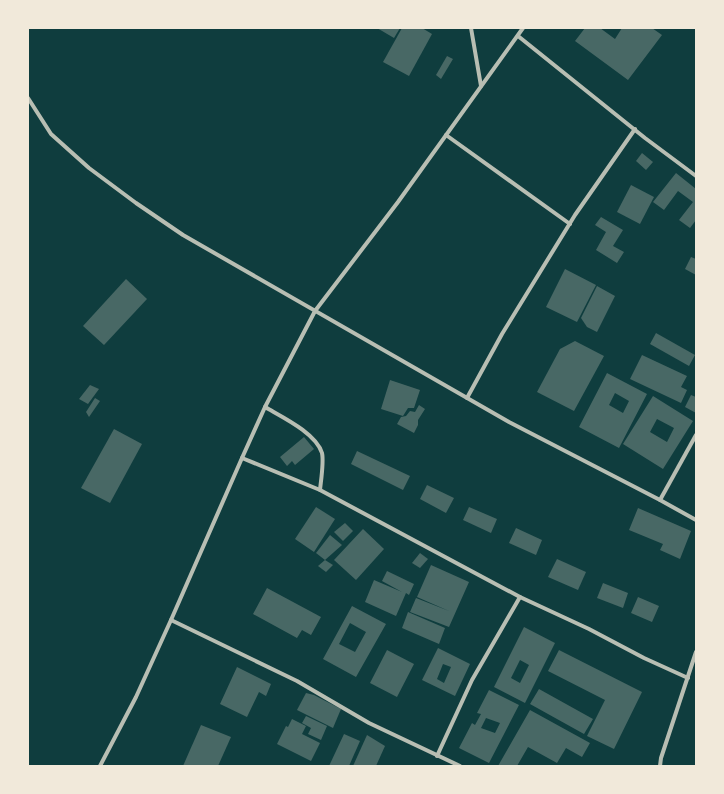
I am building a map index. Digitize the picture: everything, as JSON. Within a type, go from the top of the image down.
[{"type":"street","points":[[471,28],[481,86]]},
{"type":"street","points":[[100,766],[136,697],[265,407],[315,311],[398,202],[523,28]]},
{"type":"street","points":[[518,36],[696,176]]},
{"type":"street","points":[[28,98],[51,134],[89,168],[136,203],[183,235],[509,422],[696,520]]},
{"type":"street","points":[[467,398],[502,334],[570,224],[635,129]]},
{"type":"street","points":[[446,135],[570,224]]},
{"type":"street","points":[[265,407],[302,429],[314,439],[322,453],[320,490]]},
{"type":"street","points":[[660,500],[696,435]]},
{"type":"street","points":[[242,458],[320,490],[520,597],[688,678]]},
{"type":"street","points":[[437,756],[472,680],[520,597]]},
{"type":"street","points":[[171,620],[297,681],[369,722],[460,766]]},
{"type":"street","points":[[660,766],[661,758],[696,652]]},
{"type":"building","points":[[377,28],[400,28],[394,38]]},
{"type":"building","points":[[402,28],[422,28],[432,34],[409,76],[383,62]]},
{"type":"building","points":[[585,28],[600,28],[615,39],[622,28],[652,28],[662,35],[628,80],[575,41]]},
{"type":"building","points":[[447,56],[453,59],[441,79],[436,75]]},
{"type":"building","points":[[642,153],[653,162],[646,170],[636,161]]},
{"type":"building","points":[[676,173],[696,189],[696,220],[690,228],[679,220],[693,202],[678,191],[664,210],[653,202]]},
{"type":"building","points":[[631,185],[654,197],[640,224],[617,212]]},
{"type":"building","points":[[601,217],[623,230],[613,246],[624,252],[617,263],[596,250],[606,232],[595,225]]},
{"type":"building","points":[[691,257],[696,259],[696,275],[685,269]]},
{"type":"building","points":[[565,269],[596,285],[577,322],[546,307]]},
{"type":"building","points":[[126,279],[147,299],[104,345],[83,326]]},
{"type":"building","points":[[597,286],[615,296],[597,332],[587,327],[581,318]]},
{"type":"building","points":[[656,333],[695,355],[689,366],[650,344]]},
{"type":"building","points":[[575,341],[604,356],[574,411],[537,392],[560,349]]},
{"type":"building","points":[[642,355],[687,376],[681,387],[687,390],[681,403],[630,379]]},
{"type":"building","points":[[607,373],[647,394],[619,448],[579,427]],"holes":[[[615,393],[629,401],[623,413],[609,405]]]},
{"type":"building","points":[[390,380],[420,390],[414,408],[408,408],[403,416],[381,409]]},
{"type":"building","points":[[90,385],[99,389],[88,404],[79,399]]},
{"type":"building","points":[[691,395],[696,397],[696,413],[685,407]]},
{"type":"building","points":[[653,396],[693,421],[663,469],[623,444]],"holes":[[[657,419],[674,428],[667,442],[650,432]]]},
{"type":"building","points":[[95,398],[100,401],[89,417],[86,412]]},
{"type":"building","points":[[419,405],[425,409],[418,420],[418,425],[414,433],[397,424],[401,417],[406,416],[410,411],[415,412]]},
{"type":"building","points":[[114,429],[142,444],[110,503],[81,488]]},
{"type":"building","points":[[304,437],[314,449],[295,465],[292,461],[287,466],[280,457]]},
{"type":"building","points":[[357,451],[410,476],[403,490],[351,464]]},
{"type":"building","points":[[427,485],[454,498],[446,513],[420,499]]},
{"type":"building","points":[[316,507],[335,519],[314,552],[295,539]]},
{"type":"building","points":[[469,507],[497,519],[491,533],[463,520]]},
{"type":"building","points":[[638,508],[691,531],[680,559],[660,550],[663,544],[629,530]]},
{"type":"building","points":[[345,523],[353,531],[343,541],[334,532]]},
{"type":"building","points":[[516,528],[542,540],[536,555],[509,543]]},
{"type":"building","points":[[363,529],[384,549],[356,580],[334,560]]},
{"type":"building","points":[[330,535],[342,545],[325,560],[316,553]]},
{"type":"building","points":[[420,553],[428,559],[420,568],[412,563]]},
{"type":"building","points":[[557,559],[586,572],[578,590],[548,577]]},
{"type":"building","points":[[325,560],[333,565],[326,572],[318,566]]},
{"type":"building","points":[[431,565],[469,582],[449,627],[410,612],[416,598],[449,611],[417,597]]},
{"type":"building","points":[[387,571],[414,584],[409,595],[406,593],[396,616],[365,602],[374,580],[402,592],[382,581]]},
{"type":"building","points":[[603,583],[628,593],[623,608],[597,598]]},
{"type":"building","points":[[267,588],[321,617],[311,635],[302,630],[297,638],[253,614]]},
{"type":"building","points":[[638,597],[659,606],[652,622],[631,613]]},
{"type":"building","points":[[352,606],[386,624],[356,677],[323,659]],"holes":[[[350,623],[366,632],[355,652],[339,644]]]},
{"type":"building","points":[[408,612],[445,628],[439,644],[402,628]]},
{"type":"building","points":[[524,627],[555,643],[525,703],[494,687]],"holes":[[[520,660],[529,665],[520,683],[511,678]]]},
{"type":"building","points":[[438,648],[470,664],[455,696],[422,680]],"holes":[[[443,664],[451,667],[444,683],[437,679]]]},
{"type":"building","points":[[387,650],[414,664],[397,697],[370,683]]},
{"type":"building","points":[[559,650],[642,692],[614,749],[587,736],[605,700],[548,671]]},
{"type":"building","points":[[237,667],[271,684],[266,696],[259,692],[247,717],[220,704]]},
{"type":"building","points":[[539,689],[593,719],[584,734],[530,704]]},
{"type":"building","points":[[489,690],[519,705],[489,763],[459,748],[472,723],[475,725],[481,714],[477,713]],"holes":[[[486,718],[500,723],[495,733],[481,728]]]},
{"type":"building","points":[[306,693],[314,695],[341,709],[333,728],[297,710]]},
{"type":"building","points":[[530,710],[590,743],[582,757],[566,748],[557,763],[528,747],[517,766],[498,766]]},
{"type":"building","points":[[306,716],[327,726],[321,740],[308,734],[311,728],[302,723]]},
{"type":"building","points":[[292,719],[306,726],[302,734],[320,743],[311,761],[277,744],[286,726],[288,727]]},
{"type":"building","points":[[201,725],[231,737],[218,766],[183,766]]},
{"type":"building","points":[[344,734],[360,741],[349,766],[329,766]]},
{"type":"building","points":[[367,735],[385,746],[376,766],[353,766]]}]
